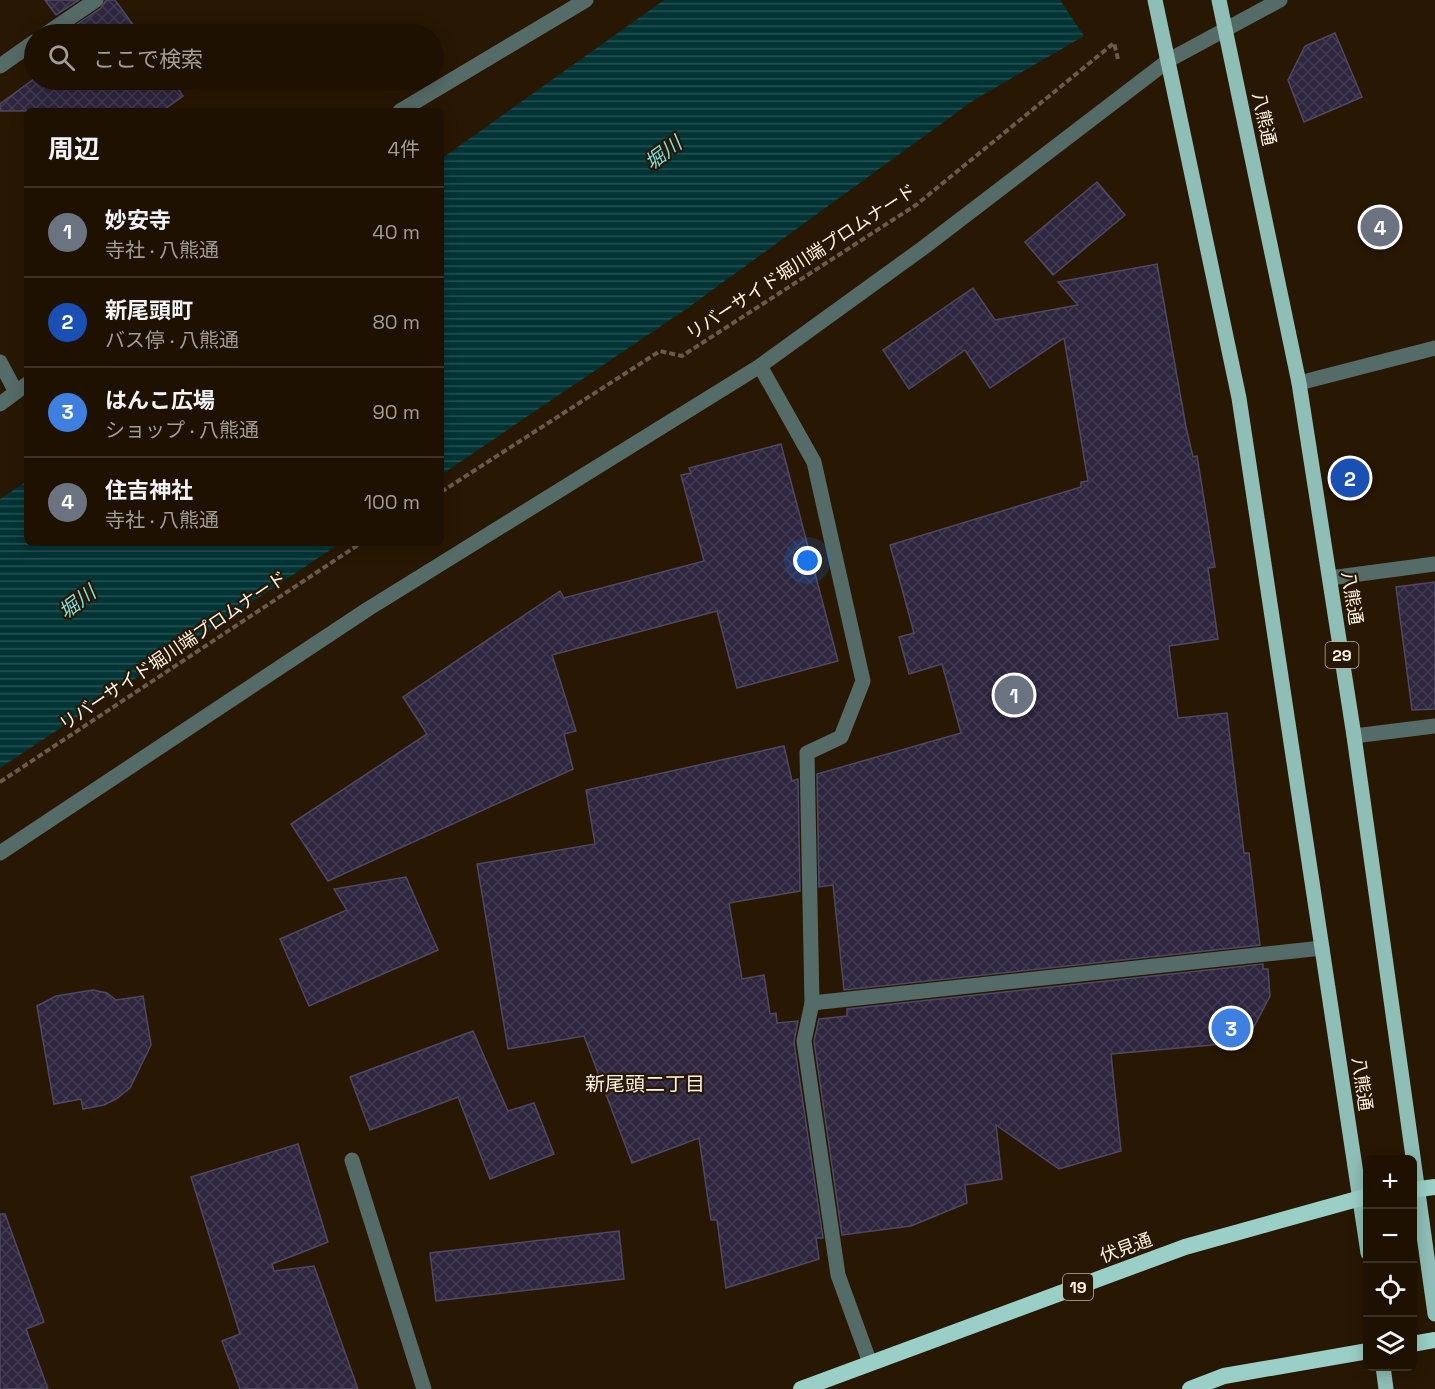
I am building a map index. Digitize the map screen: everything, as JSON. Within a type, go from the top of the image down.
[{"type":"highway","points":[[1417,1189],[1435,1187]]},
{"type":"highway","name":"伏見通","points":[[801,1389],[1185,1247],[1363,1196]]},
{"type":"highway","points":[[1417,1343],[1435,1340]]},
{"type":"highway","points":[[1190,1389],[1224,1376],[1363,1352]]},
{"type":"main road","name":"八熊通","points":[[1155,0],[1239,398],[1322,948],[1363,1196]]},
{"type":"main road","name":"八熊通","points":[[1219,0],[1299,383],[1354,736],[1410,1155]]},
{"type":"main road","name":"八熊通","points":[[1417,1202],[1435,1314]]},
{"type":"main road","points":[[1384,1371],[1386,1389]]},
{"type":"street","points":[[61,24],[96,0]]},
{"type":"street","points":[[444,85],[586,0]]},
{"type":"street","points":[[0,853],[368,609],[760,366],[923,248],[1168,60],[1280,0]]},
{"type":"street","points":[[0,66],[24,49]]},
{"type":"street","points":[[405,108],[435,90]]},
{"type":"street","points":[[1299,383],[1435,348]]},
{"type":"street","points":[[0,362],[22,388],[0,404]]},
{"type":"street","points":[[760,366],[814,462],[863,681],[840,737],[807,753],[812,1003],[804,1041],[838,1275],[870,1363]]},
{"type":"street","points":[[1330,578],[1435,564]]},
{"type":"street","points":[[1354,736],[1435,726]]},
{"type":"street","points":[[812,1003],[1322,948]]},
{"type":"street","points":[[352,1160],[424,1389]]},
{"type":"path","name":"リバーサイド堀川端プロムナード","points":[[444,490],[660,351],[682,356],[916,205],[1114,44],[1126,92]]},
{"type":"path","name":"リバーサイド堀川端プロムナード","points":[[0,782],[356,546]]},
{"type":"water","name":"堀川","points":[[664,0],[1060,0],[1084,36],[974,100],[689,307],[444,473],[444,157]]},
{"type":"water","name":"堀川","points":[[24,483],[24,546],[336,546],[0,768],[0,499]]},
{"type":"building","points":[[45,0],[79,0],[56,15]]},
{"type":"building","points":[[106,0],[115,0],[133,24],[77,24],[101,8]]},
{"type":"building","points":[[1335,33],[1362,97],[1304,122],[1288,80],[1305,46]]},
{"type":"building","points":[[24,86],[24,90],[179,90],[183,96],[166,108],[24,108],[24,111],[0,111],[0,104]]},
{"type":"building","points":[[1097,182],[1125,215],[1053,275],[1025,242]]},
{"type":"building","points":[[1157,264],[1186,427],[1193,457],[1197,456],[1215,567],[1208,568],[1218,639],[1169,646],[1178,718],[1227,713],[1244,853],[1249,853],[1260,945],[844,990],[833,885],[819,887],[817,774],[961,733],[942,664],[909,674],[899,637],[914,633],[890,545],[1081,487],[1081,482],[1088,481],[1064,338],[990,388],[965,350],[909,389],[883,350],[973,288],[995,320],[1078,305],[1058,282]]},
{"type":"building","points":[[781,444],[838,661],[737,688],[717,611],[552,655],[576,731],[564,734],[573,769],[328,881],[291,824],[427,734],[403,697],[560,591],[564,598],[704,561],[681,475],[691,473],[689,468]]},
{"type":"building","points":[[1435,582],[1435,709],[1412,710],[1396,587]]},
{"type":"building","points":[[784,746],[792,781],[798,779],[800,891],[729,903],[742,979],[764,975],[770,1014],[776,1013],[777,1023],[798,1021],[794,1042],[823,1238],[816,1238],[819,1259],[726,1288],[717,1220],[711,1220],[699,1138],[632,1163],[584,1036],[508,1049],[477,864],[595,844],[586,790]]},
{"type":"building","points":[[406,877],[438,950],[309,1006],[280,939],[347,910],[334,889]]},
{"type":"building","points":[[1263,964],[1263,969],[1268,969],[1270,996],[1246,1042],[1111,1054],[1121,1151],[1059,1169],[996,1125],[1002,1179],[965,1185],[967,1203],[911,1226],[842,1235],[814,1041],[819,1019],[847,1016],[847,1009]]},
{"type":"building","points":[[93,990],[107,993],[116,1000],[143,996],[151,1045],[130,1088],[116,1099],[104,1105],[83,1109],[81,1099],[54,1104],[37,1006],[56,996]]},
{"type":"building","points":[[473,1031],[508,1111],[534,1103],[554,1154],[490,1179],[458,1097],[370,1130],[350,1077]]},
{"type":"building","points":[[298,1144],[328,1242],[272,1264],[274,1271],[314,1266],[358,1389],[240,1389],[222,1341],[240,1334],[191,1177]]},
{"type":"building","points":[[0,1214],[5,1214],[44,1322],[26,1329],[48,1389],[0,1389]]},
{"type":"building","points":[[619,1231],[624,1279],[436,1301],[430,1253]]},
{"type":"place","name":"住吉神社","points":[[1380,227]]},
{"type":"place","name":"新尾頭町","points":[[1350,478]]},
{"type":"place","name":"妙安寺","points":[[1014,695]]},
{"type":"place","name":"はんこ広場","points":[[1231,1028]]},
{"type":"district","name":"新尾頭二丁目","points":[[645,1084]]}]
